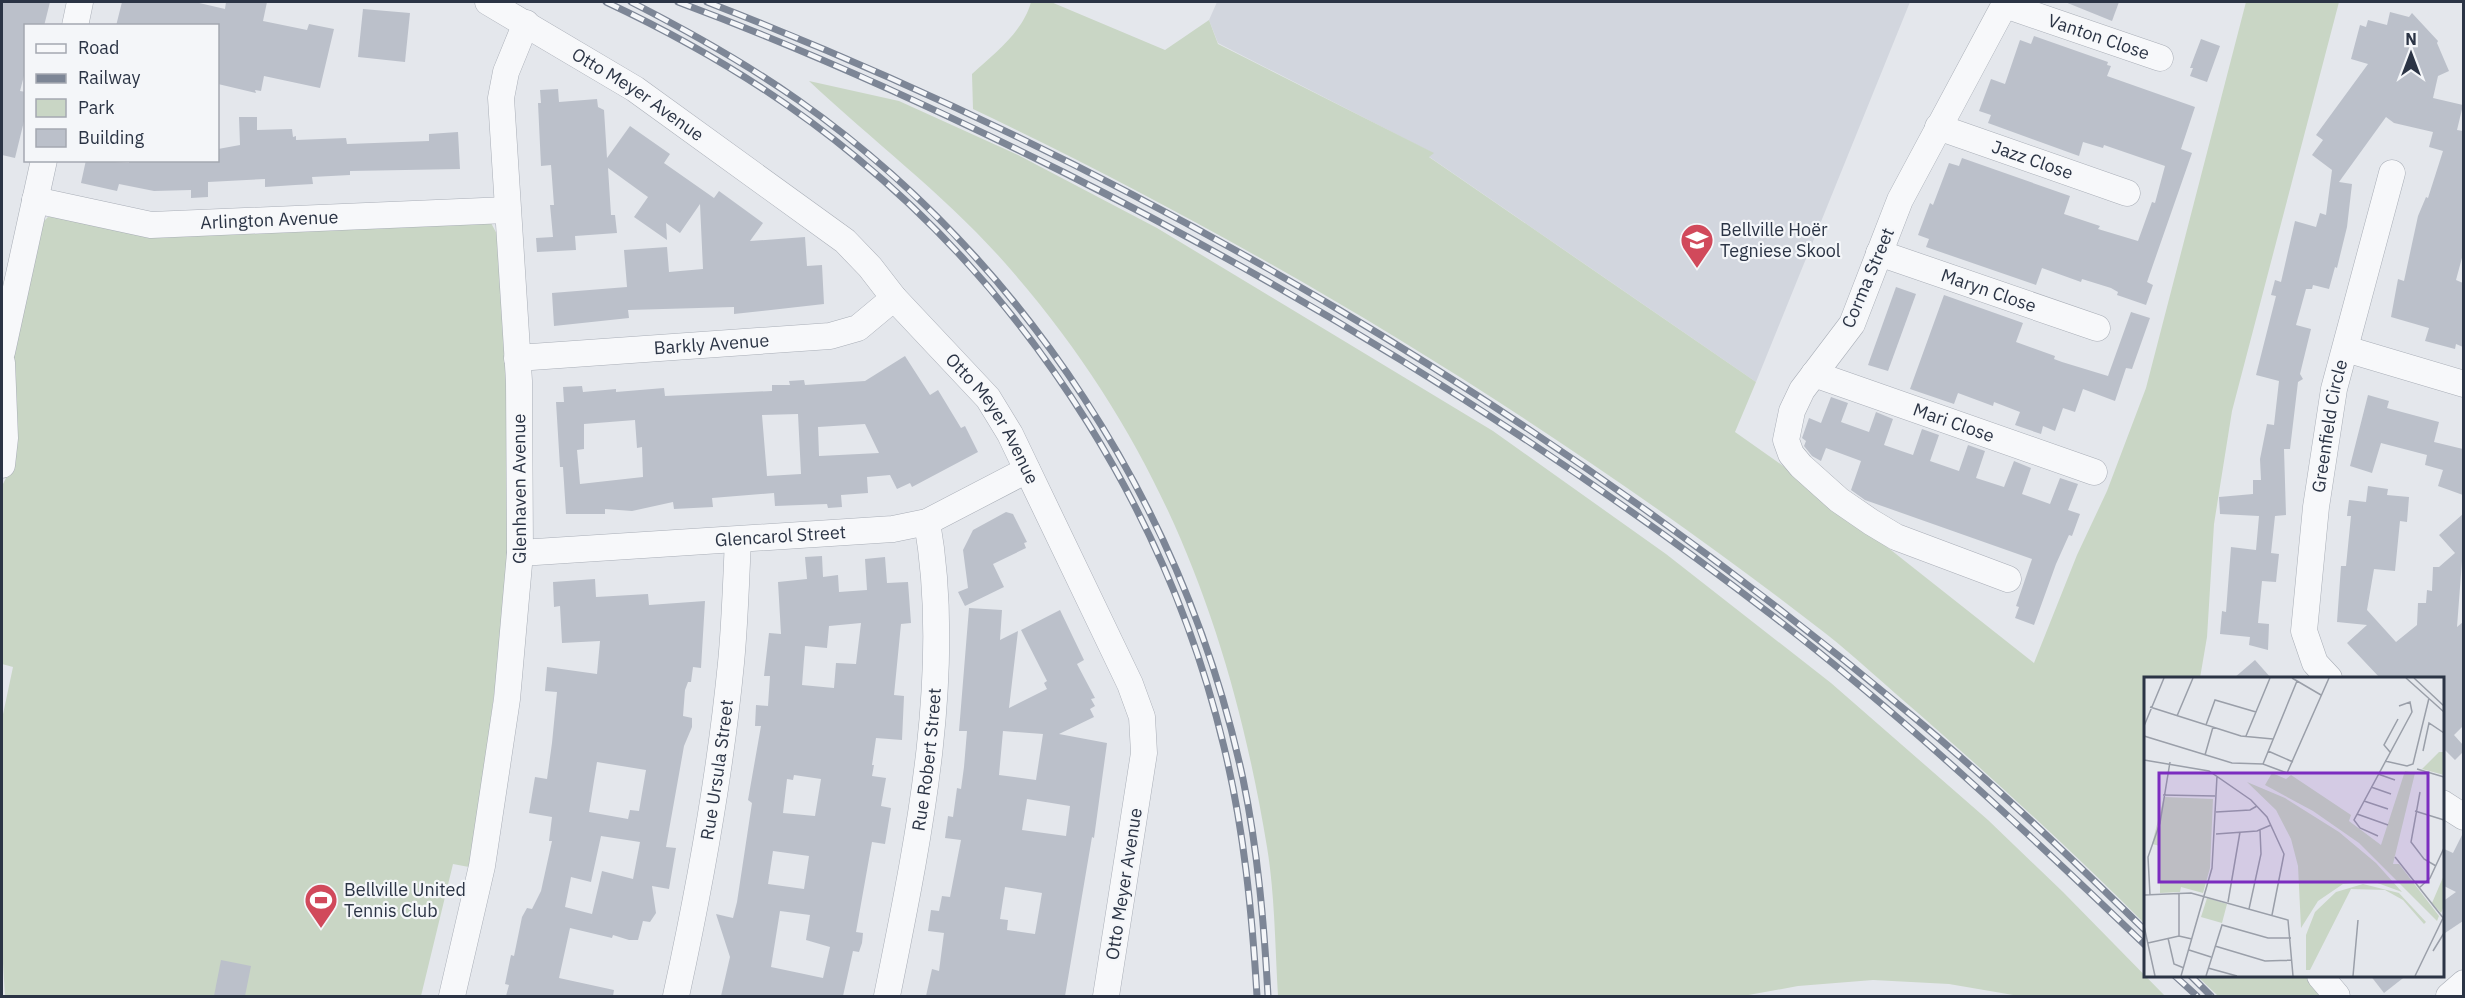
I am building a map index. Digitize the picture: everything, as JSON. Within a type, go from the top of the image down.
[{"type":"street","points":[[75,24],[80,2]]},
{"type":"street","points":[[488,2],[526,23]]},
{"type":"street","name":"Vanton Close","points":[[2006,3],[2160,58]]},
{"type":"street","name":"Corma Street","points":[[2006,3],[1900,200],[1852,324],[1802,390],[1788,426],[1786,440],[1791,454],[1801,466],[1839,500],[1896,537],[2008,579]]},
{"type":"street","name":"Glenhaven Avenue","points":[[452,996],[482,866],[507,699],[520,553],[517,358],[501,90],[526,23]]},
{"type":"street","name":"Otto Meyer Avenue","points":[[526,23],[635,88],[845,241],[894,298],[988,398],[1027,470],[1130,684],[1142,717],[1144,753],[1106,996]]},
{"type":"street","name":"Jazz Close","points":[[1938,127],[2127,193]]},
{"type":"street","points":[[2,352],[44,162]]},
{"type":"street","name":"Greenfield Circle","points":[[2328,677],[2315,663],[2304,632],[2326,434],[2392,173]]},
{"type":"street","name":"Arlington Avenue","points":[[35,200],[151,225],[507,210]]},
{"type":"street","name":"Maryn Close","points":[[1879,253],[2097,328]]},
{"type":"street","name":"Barkly Avenue","points":[[517,358],[831,336],[858,328],[894,298]]},
{"type":"street","points":[[2346,349],[2463,384]]},
{"type":"street","points":[[2,363],[5,438],[2,465]]},
{"type":"street","name":"Mari Close","points":[[1814,374],[2094,472]]},
{"type":"street","name":"Glencarol Street","points":[[520,553],[894,529],[927,522],[1027,470]]},
{"type":"street","name":"Rue Robert Street","points":[[887,996],[908,890],[931,735],[938,634],[935,567],[927,522]]},
{"type":"street","name":"Rue Ursula Street","points":[[676,996],[699,888],[719,765],[731,662],[738,540]]},
{"type":"street","points":[[2444,804],[2463,817]]},
{"type":"street","points":[[2322,977],[2337,996]]},
{"type":"street","points":[[2449,996],[2463,983]]},
{"type":"shaded area","name":"Bellville Hoër Tegniese Skool","points":[[1217,2],[1910,2],[1756,382],[1428,156],[1433,153],[1218,43],[1209,20]]},
{"type":"green space","points":[[1031,2],[1051,2],[1165,50],[1209,20],[1218,44],[1434,153],[1429,157],[1756,382],[1735,432],[1796,475],[2034,663],[2077,555],[2107,491],[2146,388],[2246,2],[2339,2],[2232,411],[2214,524],[2207,637],[2200,677],[2144,677],[2144,923],[2005,790],[1849,652],[1724,557],[1622,485],[1519,415],[1306,284],[1197,223],[973,109],[972,74],[1015,33]]},
{"type":"green space","points":[[809,81],[899,101],[1018,155],[1157,228],[1493,431],[1666,554],[1831,683],[1988,820],[2063,892],[2165,996],[2019,996],[1949,984],[1873,980],[1798,986],[1743,996],[1278,996],[1270,865],[1251,765],[1232,685],[1208,609],[1179,536],[1145,464],[1105,395],[1058,328],[1005,263],[959,215]]},
{"type":"green space","points":[[48,217],[491,223],[498,236],[508,468],[507,546],[502,626],[469,867],[453,864],[421,996],[5,996],[2,947],[2,719],[13,667],[2,664],[2,486],[8,474],[11,360],[39,226]]},
{"type":"green space","points":[[2198,977],[2310,977],[2326,996],[2218,996]]},
{"type":"building","points":[[2,2],[50,2],[44,24],[24,24],[24,76],[20,91],[24,92],[24,121],[15,158],[2,155]]},
{"type":"building","points":[[122,2],[195,2],[225,9],[226,2],[267,2],[263,21],[307,30],[309,24],[334,29],[320,88],[264,76],[261,91],[255,90],[256,93],[219,84],[219,24],[116,24]]},
{"type":"building","points":[[2065,2],[2119,2],[2112,21]]},
{"type":"building","points":[[363,9],[410,13],[405,62],[358,57]]},
{"type":"building","points":[[2390,12],[2409,17],[2412,13],[2438,41],[2449,71],[2438,76],[2433,98],[2463,105],[2457,130],[2463,131],[2463,254],[2456,280],[2463,283],[2463,347],[2456,344],[2455,349],[2425,341],[2429,328],[2391,317],[2398,279],[2404,281],[2418,216],[2426,197],[2428,198],[2443,151],[2429,147],[2433,132],[2394,123],[2386,117],[2339,182],[2352,184],[2347,227],[2337,268],[2335,267],[2329,289],[2313,285],[2312,289],[2306,289],[2296,325],[2311,329],[2300,374],[2303,379],[2298,382],[2290,449],[2284,449],[2286,515],[2275,516],[2271,553],[2279,554],[2276,582],[2262,581],[2258,623],[2269,624],[2268,650],[2249,645],[2250,637],[2220,634],[2222,611],[2226,612],[2231,547],[2256,550],[2259,516],[2220,514],[2219,497],[2253,494],[2253,480],[2261,480],[2260,459],[2267,424],[2274,425],[2279,381],[2256,375],[2276,296],[2271,295],[2275,280],[2281,282],[2295,221],[2316,227],[2320,213],[2326,215],[2332,170],[2312,155],[2323,140],[2316,135],[2368,64],[2351,59],[2360,25],[2366,27],[2368,20],[2387,25]]},
{"type":"building","points":[[2034,36],[2108,62],[2107,65],[2111,66],[2107,76],[2195,107],[2181,149],[2192,153],[2147,282],[2153,285],[2146,305],[2117,295],[2118,292],[2111,288],[2082,279],[2081,282],[2042,268],[2036,285],[1926,247],[1929,239],[1918,235],[1930,203],[1933,205],[1949,163],[1959,166],[1962,158],[2070,196],[2064,214],[2100,226],[2098,229],[2138,241],[2152,202],[2155,203],[2165,166],[2104,145],[2103,148],[2083,142],[2079,156],[1988,123],[1991,115],[1979,111],[1991,79],[2005,84],[2020,40],[2031,44]]},
{"type":"building","points":[[2201,39],[2220,46],[2207,82],[2190,76],[2193,68],[2190,68]]},
{"type":"building","points":[[558,89],[559,102],[597,99],[598,107],[604,110],[607,158],[630,126],[670,154],[664,163],[714,198],[719,191],[763,223],[750,241],[805,237],[807,266],[822,265],[824,304],[734,314],[734,307],[628,310],[629,318],[554,326],[552,293],[627,287],[624,250],[667,247],[669,272],[703,269],[700,204],[680,233],[666,223],[667,240],[634,217],[648,197],[608,168],[611,215],[615,215],[617,233],[575,236],[576,250],[537,252],[536,238],[553,237],[550,205],[554,205],[551,165],[541,166],[538,103],[541,103],[540,90]]},
{"type":"building","points":[[239,117],[257,117],[257,130],[292,129],[296,140],[346,138],[347,144],[429,141],[429,134],[458,132],[460,169],[350,171],[350,175],[312,177],[313,184],[265,187],[265,179],[208,182],[208,197],[191,198],[191,190],[154,191],[119,184],[117,191],[81,183],[86,162],[219,162],[219,149],[240,145]]},
{"type":"building","points":[[1896,287],[1916,294],[1888,371],[1868,365]]},
{"type":"building","points":[[1944,295],[2023,323],[2016,342],[2055,356],[2054,359],[2062,362],[2108,376],[2131,312],[2150,318],[2132,369],[2126,368],[2115,401],[2083,389],[2075,412],[2063,408],[2055,431],[2043,426],[2041,434],[2015,425],[2020,412],[1994,402],[1993,406],[1958,393],[1954,404],[1910,389]]},
{"type":"building","points":[[905,356],[930,395],[938,390],[961,428],[965,426],[978,452],[912,487],[910,483],[897,489],[890,475],[867,477],[868,493],[841,495],[842,507],[828,508],[827,504],[775,506],[774,493],[712,498],[713,507],[674,509],[673,502],[632,511],[605,509],[605,514],[566,514],[556,402],[564,402],[563,387],[582,386],[583,392],[664,388],[665,396],[772,391],[772,385],[790,385],[789,381],[804,380],[805,385],[865,381]],"holes":[[[798,414],[801,474],[767,476],[762,415]],[[635,420],[637,448],[642,447],[643,477],[580,484],[577,450],[584,449],[584,424]],[[865,424],[879,453],[819,456],[818,427]]]},
{"type":"building","points":[[2368,395],[2389,401],[2387,408],[2439,422],[2434,442],[2463,449],[2463,495],[2438,486],[2443,470],[2425,465],[2427,455],[2381,443],[2372,473],[2350,466]]},
{"type":"building","points":[[1831,397],[1848,403],[1841,422],[1869,432],[1876,412],[1893,419],[1884,445],[1913,455],[1922,429],[1939,435],[1930,461],[1959,471],[1968,445],[1985,451],[1976,478],[2004,487],[2014,461],[2031,468],[2022,494],[2050,504],[2060,478],[2078,484],[2068,510],[2080,514],[2072,536],[2069,535],[2056,564],[2034,625],[2015,618],[2019,607],[2016,606],[2032,559],[1865,500],[1851,490],[1861,461],[1826,448],[1821,461],[1812,456],[1804,446],[1806,441],[1802,438],[1809,418],[1821,423]]},
{"type":"building","points":[[2368,486],[2388,489],[2387,495],[2409,497],[2407,522],[2400,521],[2395,571],[2374,569],[2367,610],[2396,642],[2417,625],[2418,603],[2426,603],[2427,590],[2432,591],[2433,567],[2439,567],[2455,553],[2439,535],[2463,514],[2463,562],[2457,627],[2463,622],[2463,726],[2454,735],[2463,745],[2463,752],[2455,760],[2444,749],[2444,677],[2379,677],[2347,643],[2367,625],[2337,622],[2341,566],[2346,566],[2351,516],[2347,516],[2349,500],[2366,502]]},
{"type":"building","points":[[1006,512],[1013,514],[1027,542],[1024,543],[1026,548],[993,564],[1004,587],[965,606],[958,592],[968,588],[963,550],[973,530]]},
{"type":"building","points":[[822,556],[823,577],[838,575],[839,592],[867,590],[865,559],[885,557],[887,583],[908,582],[911,623],[901,624],[894,695],[904,696],[902,740],[876,738],[872,765],[874,765],[872,776],[886,778],[881,806],[891,808],[885,844],[872,842],[856,932],[863,933],[862,943],[859,952],[853,951],[843,996],[721,996],[730,957],[716,914],[733,918],[737,902],[752,803],[748,800],[761,726],[755,726],[756,705],[768,706],[770,676],[764,676],[769,633],[781,634],[778,582],[807,579],[805,557]],"holes":[[[861,623],[856,664],[836,663],[834,688],[802,685],[805,646],[827,648],[829,626]],[[794,775],[821,779],[815,816],[783,813],[787,779],[793,780]],[[773,851],[809,856],[804,889],[768,884]],[[780,911],[810,915],[806,940],[830,947],[823,978],[771,967]]]},
{"type":"building","points":[[595,579],[596,597],[648,594],[649,605],[705,601],[701,668],[693,667],[691,682],[688,682],[685,690],[683,716],[692,718],[692,727],[684,746],[666,847],[676,848],[669,889],[652,886],[656,913],[650,922],[643,921],[638,940],[613,935],[612,938],[570,928],[559,978],[614,990],[613,996],[506,996],[509,985],[505,984],[511,955],[514,956],[522,917],[527,908],[532,909],[541,891],[552,841],[549,841],[552,817],[529,813],[535,777],[547,779],[552,743],[557,692],[545,691],[547,667],[597,674],[600,641],[562,643],[560,606],[554,607],[553,582]],"holes":[[[597,762],[646,770],[639,811],[630,810],[628,819],[589,812]],[[601,836],[640,842],[633,879],[602,871],[592,914],[565,907],[571,877],[591,882]]]},
{"type":"building","points":[[969,608],[1002,610],[1000,640],[1018,631],[1009,708],[1047,689],[1044,683],[1047,681],[1021,630],[1060,610],[1084,660],[1077,664],[1095,698],[1091,699],[1095,706],[1090,709],[1094,717],[1059,734],[1107,743],[1094,838],[1092,837],[1065,996],[926,996],[932,969],[939,971],[944,933],[928,931],[931,910],[939,911],[942,896],[950,897],[961,840],[945,838],[948,816],[953,817],[957,788],[961,789],[964,767],[967,731],[959,731]],"holes":[[[1003,731],[1043,734],[1036,780],[999,775]],[[1027,799],[1070,806],[1066,836],[1022,830]],[[1005,887],[1042,893],[1035,934],[1007,930],[1008,920],[1000,919]]]},
{"type":"building","points":[[2255,660],[2270,677],[2235,677]]},
{"type":"building","points":[[2463,833],[2463,921],[2444,934],[2444,901],[2456,892],[2444,886],[2444,849],[2453,853]]},
{"type":"building","points":[[221,960],[251,966],[245,996],[214,996]]},
{"type":"building","points":[[2372,977],[2404,977],[2384,993]]},
{"type":"railway","points":[[606,2],[672,35],[736,72],[798,113],[857,158],[922,216],[983,281],[1038,350],[1088,423],[1132,500],[1169,580],[1200,663],[1224,747],[1237,809],[1250,902],[1257,996]]},
{"type":"railway","points":[[631,2],[674,24],[778,86],[880,164],[955,235],[1023,314],[1084,398],[1137,487],[1181,581],[1217,679],[1243,779],[1253,833],[1268,996]]},
{"type":"railway","points":[[678,2],[874,82],[1065,173],[1249,271],[1339,323],[1515,432],[1686,551],[1818,652],[1962,774],[2144,944]]},
{"type":"railway","points":[[707,2],[869,69],[1029,142],[1185,222],[1337,309],[1486,401],[1632,500],[1773,604],[1941,740],[2059,847],[2144,929]]},
{"type":"railway","points":[[2176,977],[2197,996]]},
{"type":"railway","points":[[2192,977],[2211,996]]},
{"type":"place","name":"Bellville Hoër Tegniese Skool","points":[[1697,269]]},
{"type":"place","name":"Bellville United Tennis Club","points":[[321,929]]}]
